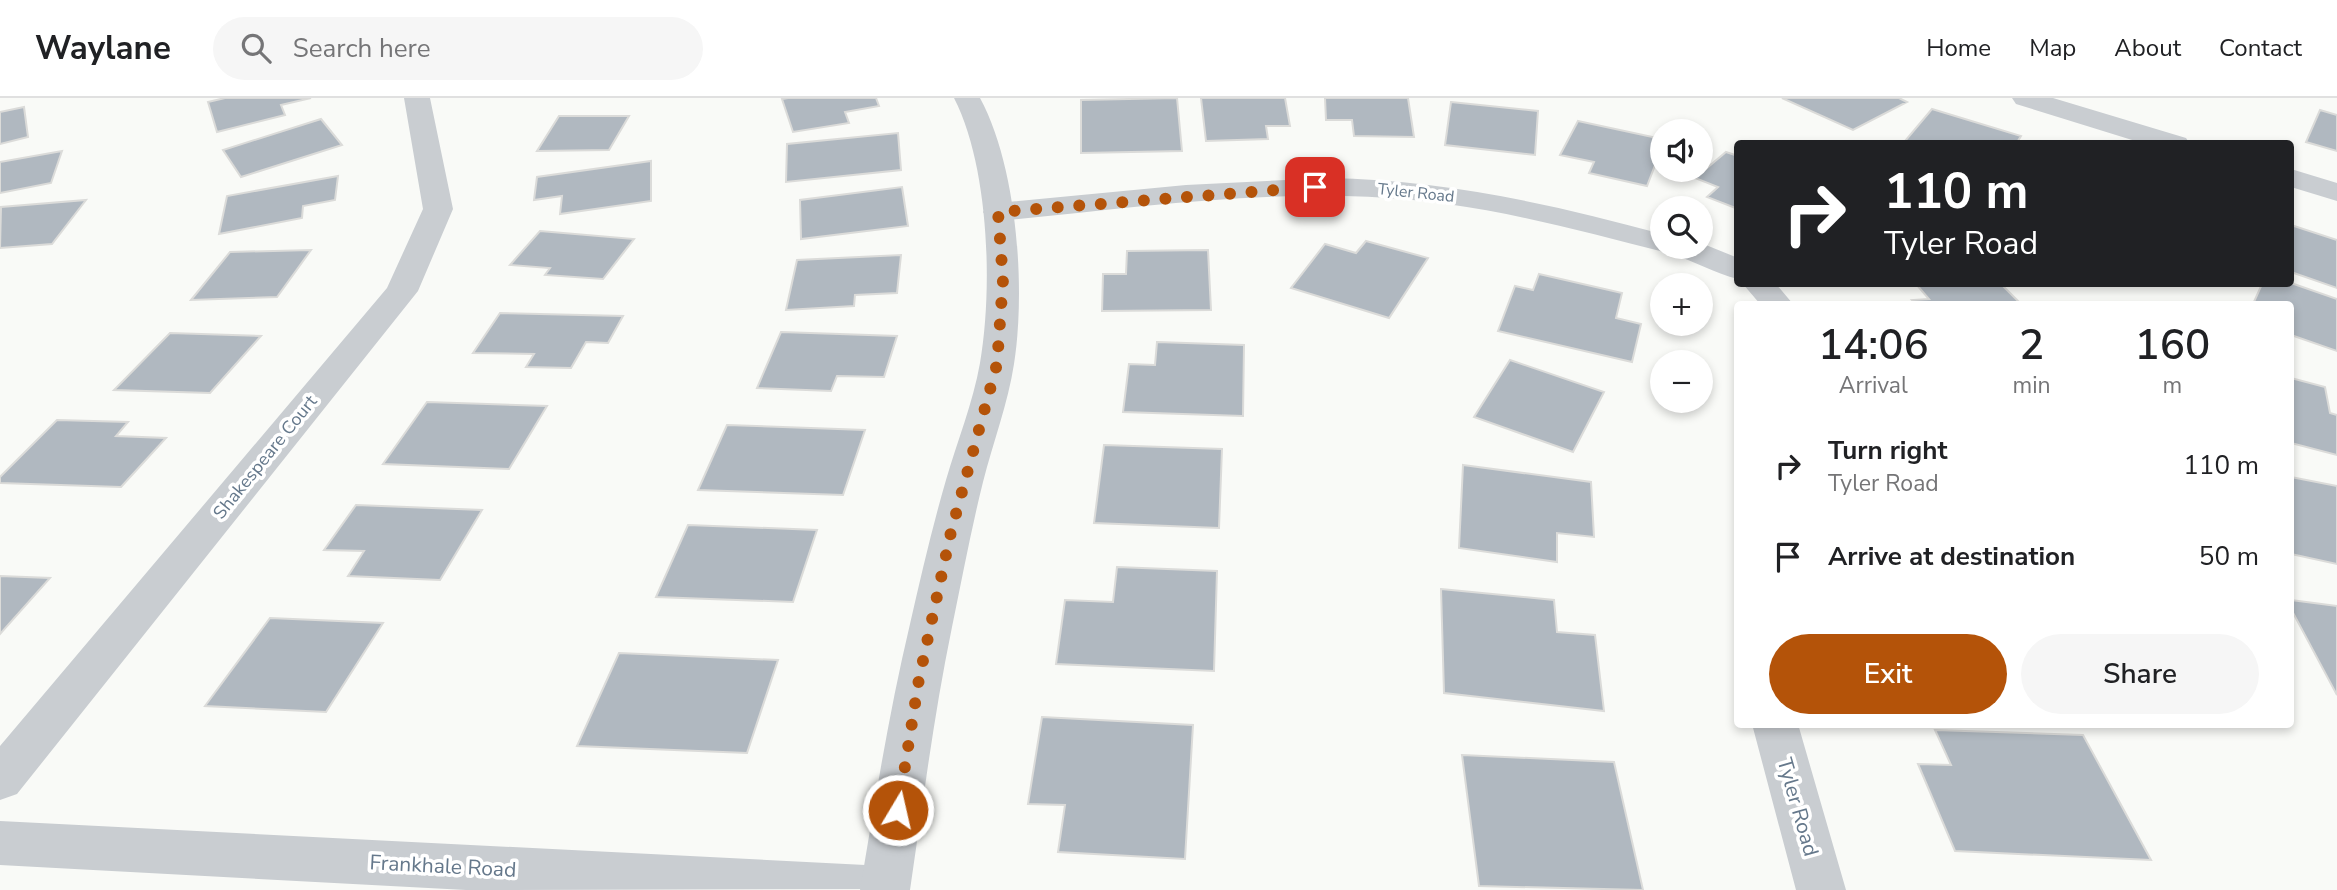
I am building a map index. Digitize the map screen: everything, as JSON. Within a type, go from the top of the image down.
[{"type":"street","name":"Shakespeare Court","points":[[0,780],[402,290],[438,209],[416,98]]},
{"type":"street","points":[[885,890],[919,679],[957,508],[997,364],[1003,280],[998,212],[989,160],[975,113],[967,98]]},
{"type":"street","points":[[2025,98],[2163,140]]},
{"type":"street","points":[[2294,179],[2337,192]]},
{"type":"street","name":"Tyler Road","points":[[998,212],[1258,190],[1378,188],[1461,198],[1552,214],[1650,240]]},
{"type":"street","points":[[1713,258],[1734,268]]},
{"type":"street","points":[[1762,287],[1774,301]]},
{"type":"street","name":"Tyler Road","points":[[1776,728],[1821,890]]},
{"type":"street","name":"Frankhale Road","points":[[0,843],[885,890]]},
{"type":"building","points":[[225,98],[311,98],[281,105],[285,115],[217,132],[208,102]]},
{"type":"building","points":[[876,98],[879,106],[845,112],[849,123],[793,132],[782,99]]},
{"type":"building","points":[[1177,98],[1182,151],[1081,153],[1081,100]]},
{"type":"building","points":[[1201,98],[1285,98],[1290,126],[1266,126],[1268,139],[1206,141]]},
{"type":"building","points":[[1325,98],[1408,98],[1414,137],[1354,136],[1352,120],[1326,120]]},
{"type":"building","points":[[1782,98],[1899,98],[1907,102],[1853,130]]},
{"type":"building","points":[[1451,102],[1538,111],[1535,155],[1445,145]]},
{"type":"building","points":[[24,107],[28,137],[0,144],[0,112]]},
{"type":"building","points":[[1932,109],[2021,136],[2018,140],[1906,140]]},
{"type":"building","points":[[2320,110],[2337,115],[2337,151],[2306,142]]},
{"type":"building","points":[[559,116],[629,116],[609,150],[537,151]]},
{"type":"building","points":[[321,119],[342,145],[241,177],[223,150]]},
{"type":"building","points":[[1578,121],[1650,136],[1650,178],[1647,186],[1589,173],[1594,162],[1560,155]]},
{"type":"building","points":[[898,133],[901,170],[786,182],[787,144]]},
{"type":"building","points":[[62,151],[51,183],[0,193],[0,162]]},
{"type":"building","points":[[1726,152],[1734,155],[1734,207],[1708,196],[1718,187],[1705,182],[1713,182],[1713,163]]},
{"type":"building","points":[[651,161],[651,201],[560,214],[562,196],[534,200],[537,177]]},
{"type":"building","points":[[338,176],[335,200],[303,206],[302,218],[219,234],[227,196]]},
{"type":"building","points":[[902,187],[908,226],[801,239],[800,200]]},
{"type":"building","points":[[86,200],[52,244],[0,248],[1,207]]},
{"type":"building","points":[[2294,226],[2337,240],[2337,288],[2294,273]]},
{"type":"building","points":[[540,231],[634,239],[603,279],[545,275],[550,268],[510,265]]},
{"type":"building","points":[[1366,241],[1428,258],[1389,318],[1291,288],[1325,244],[1356,253]]},
{"type":"building","points":[[311,250],[277,297],[191,300],[230,252]]},
{"type":"building","points":[[1208,250],[1211,310],[1102,311],[1103,274],[1126,274],[1127,251]]},
{"type":"building","points":[[901,255],[897,293],[855,295],[854,306],[786,310],[797,260]]},
{"type":"building","points":[[1539,274],[1622,293],[1616,318],[1641,324],[1632,362],[1498,331],[1515,286],[1533,290]]},
{"type":"building","points":[[2294,284],[2337,299],[2337,351],[2294,336],[2294,301],[2254,301],[2261,287],[2294,287]]},
{"type":"building","points":[[1919,287],[2004,287],[2018,301],[1912,300],[1929,299]]},
{"type":"building","points":[[500,313],[623,316],[608,343],[586,342],[571,368],[526,367],[534,354],[473,353]]},
{"type":"building","points":[[781,332],[897,336],[884,377],[837,376],[831,391],[757,388]]},
{"type":"building","points":[[170,333],[261,336],[210,393],[114,390]]},
{"type":"building","points":[[1157,342],[1244,345],[1243,416],[1123,412],[1129,364],[1155,365]]},
{"type":"building","points":[[1510,360],[1604,392],[1573,452],[1474,417]]},
{"type":"building","points":[[2294,379],[2325,387],[2330,413],[2337,415],[2337,455],[2294,444]]},
{"type":"building","points":[[427,402],[547,406],[509,469],[383,464]]},
{"type":"building","points":[[57,420],[128,422],[116,436],[166,438],[121,487],[0,483],[0,477]]},
{"type":"building","points":[[727,425],[865,430],[843,495],[698,490]]},
{"type":"building","points":[[1104,445],[1222,449],[1219,528],[1094,523]]},
{"type":"building","points":[[1463,465],[1591,482],[1594,537],[1557,533],[1557,562],[1459,548]]},
{"type":"building","points":[[2294,478],[2337,486],[2337,564],[2294,555]]},
{"type":"building","points":[[356,505],[482,510],[440,580],[348,576],[364,551],[324,550]]},
{"type":"building","points":[[688,525],[817,530],[793,602],[656,597]]},
{"type":"building","points":[[1117,567],[1217,571],[1214,671],[1056,664],[1065,600],[1113,602]]},
{"type":"building","points":[[0,576],[50,578],[0,634]]},
{"type":"building","points":[[1441,589],[1554,600],[1557,632],[1595,635],[1604,711],[1444,693]]},
{"type":"building","points":[[2294,600],[2337,606],[2337,695],[2294,615]]},
{"type":"building","points":[[270,618],[383,623],[326,712],[205,706]]},
{"type":"building","points":[[619,653],[778,660],[747,753],[577,746]]},
{"type":"building","points":[[1042,717],[1193,725],[1185,859],[1058,852],[1065,805],[1028,804]]},
{"type":"building","points":[[1935,730],[2083,735],[2151,860],[1955,851],[1918,764],[1951,765]]},
{"type":"building","points":[[1462,755],[1614,762],[1643,890],[1479,886]]},
{"type":"route","points":[[898,810],[919,679],[951,532],[997,364],[1003,280],[998,212],[1315,187]]}]
